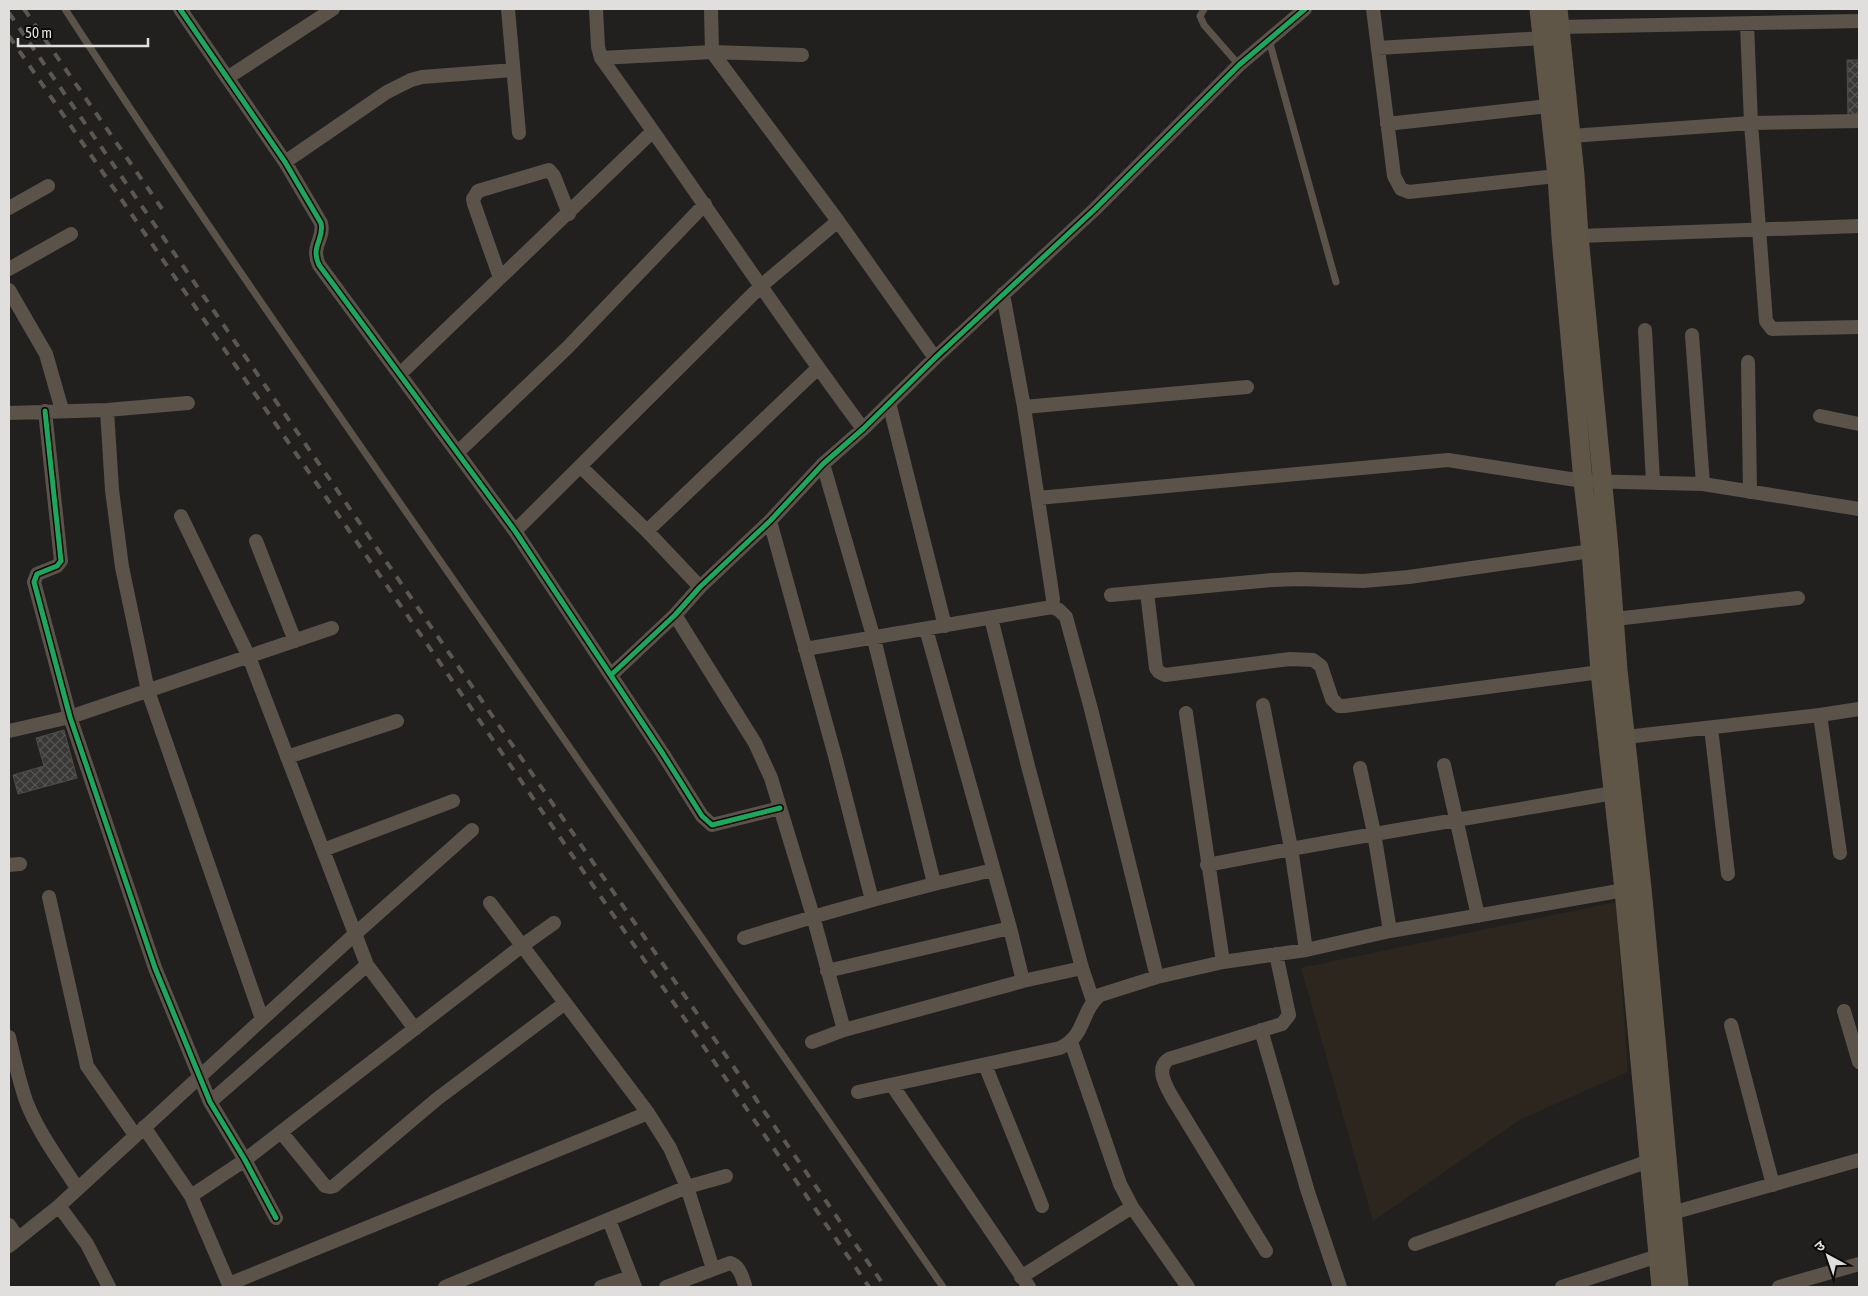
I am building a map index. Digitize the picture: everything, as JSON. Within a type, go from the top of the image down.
[{"type":"main road","points":[[1538,9],[1543,38],[1548,106],[1557,176],[1583,481],[1591,550],[1600,672],[1616,738],[1642,888],[1678,1287]]},
{"type":"main road","points":[[1559,18],[1615,619],[1618,670],[1613,793],[1624,890],[1661,1287]]},
{"type":"street","points":[[182,9],[286,162],[322,226],[315,254],[319,265],[515,531],[702,816],[712,825],[780,808]]},
{"type":"street","points":[[228,78],[333,9]]},
{"type":"street","points":[[508,9],[519,133]]},
{"type":"street","points":[[596,9],[598,47],[601,58],[818,368],[863,429]]},
{"type":"street","points":[[711,9],[712,52],[838,221],[935,358]]},
{"type":"street","points":[[611,675],[770,521],[823,464],[863,429],[935,358],[1094,209],[1239,65],[1305,9]]},
{"type":"street","points":[[1373,9],[1394,176],[1398,185],[1404,191],[1557,176]]},
{"type":"street","points":[[1559,18],[1747,24],[1859,20]]},
{"type":"street","points":[[1747,24],[1766,321],[1772,329],[1859,327]]},
{"type":"street","points":[[1378,48],[1543,38]]},
{"type":"street","points":[[601,58],[712,52],[802,55]]},
{"type":"street","points":[[286,162],[387,92],[411,80],[422,77],[512,70]]},
{"type":"street","points":[[1387,124],[1548,106]]},
{"type":"street","points":[[1571,136],[1752,123],[1859,121]]},
{"type":"street","points":[[400,374],[569,214],[653,131]]},
{"type":"street","points":[[500,278],[474,204],[473,198],[478,192],[548,170],[554,176],[569,214]]},
{"type":"street","points":[[9,208],[48,186]]},
{"type":"street","points":[[458,452],[568,348],[705,204]]},
{"type":"street","points":[[515,531],[761,286],[838,221]]},
{"type":"street","points":[[1579,236],[1859,226]]},
{"type":"street","points":[[9,269],[71,234]]},
{"type":"street","points":[[9,290],[46,354],[62,410]]},
{"type":"street","points":[[1003,294],[1024,407],[1053,598],[1052,607]]},
{"type":"street","points":[[1645,330],[1653,482]]},
{"type":"street","points":[[1692,335],[1703,484]]},
{"type":"street","points":[[1748,362],[1750,492]]},
{"type":"street","points":[[647,531],[818,368]]},
{"type":"street","points":[[1024,407],[1247,387]]},
{"type":"street","points":[[9,413],[106,410],[188,403]]},
{"type":"street","points":[[889,403],[945,626]]},
{"type":"street","points":[[106,410],[112,490],[122,567],[148,691],[262,1019]]},
{"type":"street","points":[[45,411],[61,561],[58,566],[37,574],[34,582],[70,717],[155,968],[199,1078],[210,1102],[245,1160],[276,1218]]},
{"type":"street","points":[[1820,416],[1859,424]]},
{"type":"street","points":[[1038,498],[1448,460],[1583,481],[1703,484],[1859,509]]},
{"type":"street","points":[[823,464],[874,638],[934,883]]},
{"type":"street","points":[[580,466],[647,531],[700,587]]},
{"type":"street","points":[[181,516],[249,657],[367,964],[415,1029]]},
{"type":"street","points":[[770,521],[835,756],[872,900]]},
{"type":"street","points":[[256,541],[295,641]]},
{"type":"street","points":[[1111,595],[1272,580],[1363,581],[1409,577],[1591,550]]},
{"type":"street","points":[[1147,592],[1156,668],[1159,672],[1169,675],[1290,659],[1313,660],[1321,666],[1332,698],[1339,706],[1600,672]]},
{"type":"street","points":[[1615,619],[1798,598]]},
{"type":"street","points":[[805,649],[1052,607],[1066,617],[1091,709],[1157,977]]},
{"type":"street","points":[[675,615],[755,743],[771,778],[813,916],[844,1030]]},
{"type":"street","points":[[990,618],[1082,968],[1093,1001]]},
{"type":"street","points":[[9,731],[70,717],[332,628]]},
{"type":"street","points":[[926,628],[1010,928],[1023,981]]},
{"type":"street","points":[[1263,705],[1291,848],[1306,950]]},
{"type":"street","points":[[1616,738],[1859,709]]},
{"type":"street","points":[[1186,713],[1207,865],[1223,962]]},
{"type":"street","points":[[1820,715],[1840,853]]},
{"type":"street","points":[[288,757],[397,721]]},
{"type":"street","points":[[1711,728],[1728,874]]},
{"type":"street","points":[[1444,765],[1478,916]]},
{"type":"street","points":[[1360,768],[1374,833],[1390,931]]},
{"type":"street","points":[[1207,865],[1374,833],[1456,821],[1613,793]]},
{"type":"street","points":[[323,850],[454,801]]},
{"type":"street","points":[[9,1225],[14,1242],[59,1206],[355,934],[472,830]]},
{"type":"street","points":[[744,938],[813,916],[934,883],[993,870]]},
{"type":"street","points":[[858,1092],[1060,1048],[1071,1042],[1080,1031],[1093,1001],[1100,995],[1157,977],[1223,962],[1306,950],[1390,931],[1624,890]]},
{"type":"street","points":[[49,897],[87,1066],[191,1196],[230,1286],[648,1113]]},
{"type":"street","points":[[490,904],[523,945],[648,1113],[670,1148],[687,1187],[713,1268]]},
{"type":"street","points":[[191,1196],[245,1160],[554,923]]},
{"type":"street","points":[[827,972],[1010,928]]},
{"type":"street","points":[[1266,1251],[1172,1098],[1164,1081],[1162,1071],[1163,1064],[1169,1059],[1282,1024],[1289,1016],[1276,954]]},
{"type":"street","points":[[210,1102],[367,964]]},
{"type":"street","points":[[812,1042],[844,1030],[1023,981],[1082,968]]},
{"type":"street","points":[[281,1132],[325,1186],[334,1186],[437,1099],[565,1003]]},
{"type":"street","points":[[1844,1011],[1859,1062]]},
{"type":"street","points":[[1732,1025],[1773,1185]]},
{"type":"street","points":[[1261,1030],[1308,1192],[1340,1287]]},
{"type":"street","points":[[9,1037],[26,1100],[42,1134],[77,1188]]},
{"type":"street","points":[[1071,1042],[1112,1163],[1132,1206],[1183,1286]]},
{"type":"street","points":[[985,1065],[1042,1206]]},
{"type":"street","points":[[892,1085],[1025,1282],[1132,1206]]},
{"type":"street","points":[[1672,1213],[1859,1160]]},
{"type":"street","points":[[1415,1244],[1649,1161]]},
{"type":"street","points":[[445,1287],[687,1187],[726,1176]]},
{"type":"street","points":[[59,1206],[87,1244],[108,1287]]},
{"type":"street","points":[[601,1287],[634,1282],[609,1220]]},
{"type":"street","points":[[1562,1287],[1658,1256]]},
{"type":"street","points":[[666,1287],[690,1283],[713,1268],[725,1264],[733,1264],[739,1270],[745,1285]]},
{"type":"street","points":[[1779,1287],[1859,1264]]},
{"type":"lane","points":[[65,9],[309,373],[943,1287]]},
{"type":"lane","points":[[1204,9],[1200,16],[1204,25],[1239,65]]},
{"type":"lane","points":[[1269,40],[1336,282]]},
{"type":"shaded area","points":[[1616,902],[1628,1072],[1521,1119],[1373,1221],[1301,968]]},
{"type":"building","points":[[1847,60],[1859,60],[1859,117],[1848,117]]},
{"type":"building","points":[[64,730],[77,778],[18,794],[13,775],[44,766],[36,738]]},
{"type":"railway","points":[[24,9],[167,216]]},
{"type":"railway","points":[[9,13],[885,1287]]},
{"type":"railway","points":[[9,36],[869,1287]]},
{"type":"cycle path","points":[[180,9],[285,162],[321,223],[322,229],[316,253],[319,265],[515,531],[702,816],[712,825],[780,808]]},
{"type":"cycle path","points":[[611,675],[770,521],[823,464],[863,429],[935,358],[1095,209],[1239,65],[1305,9]]},
{"type":"cycle path","points":[[45,411],[61,561],[57,566],[37,574],[34,582],[70,717],[155,968],[210,1102],[245,1160],[276,1218]]}]
